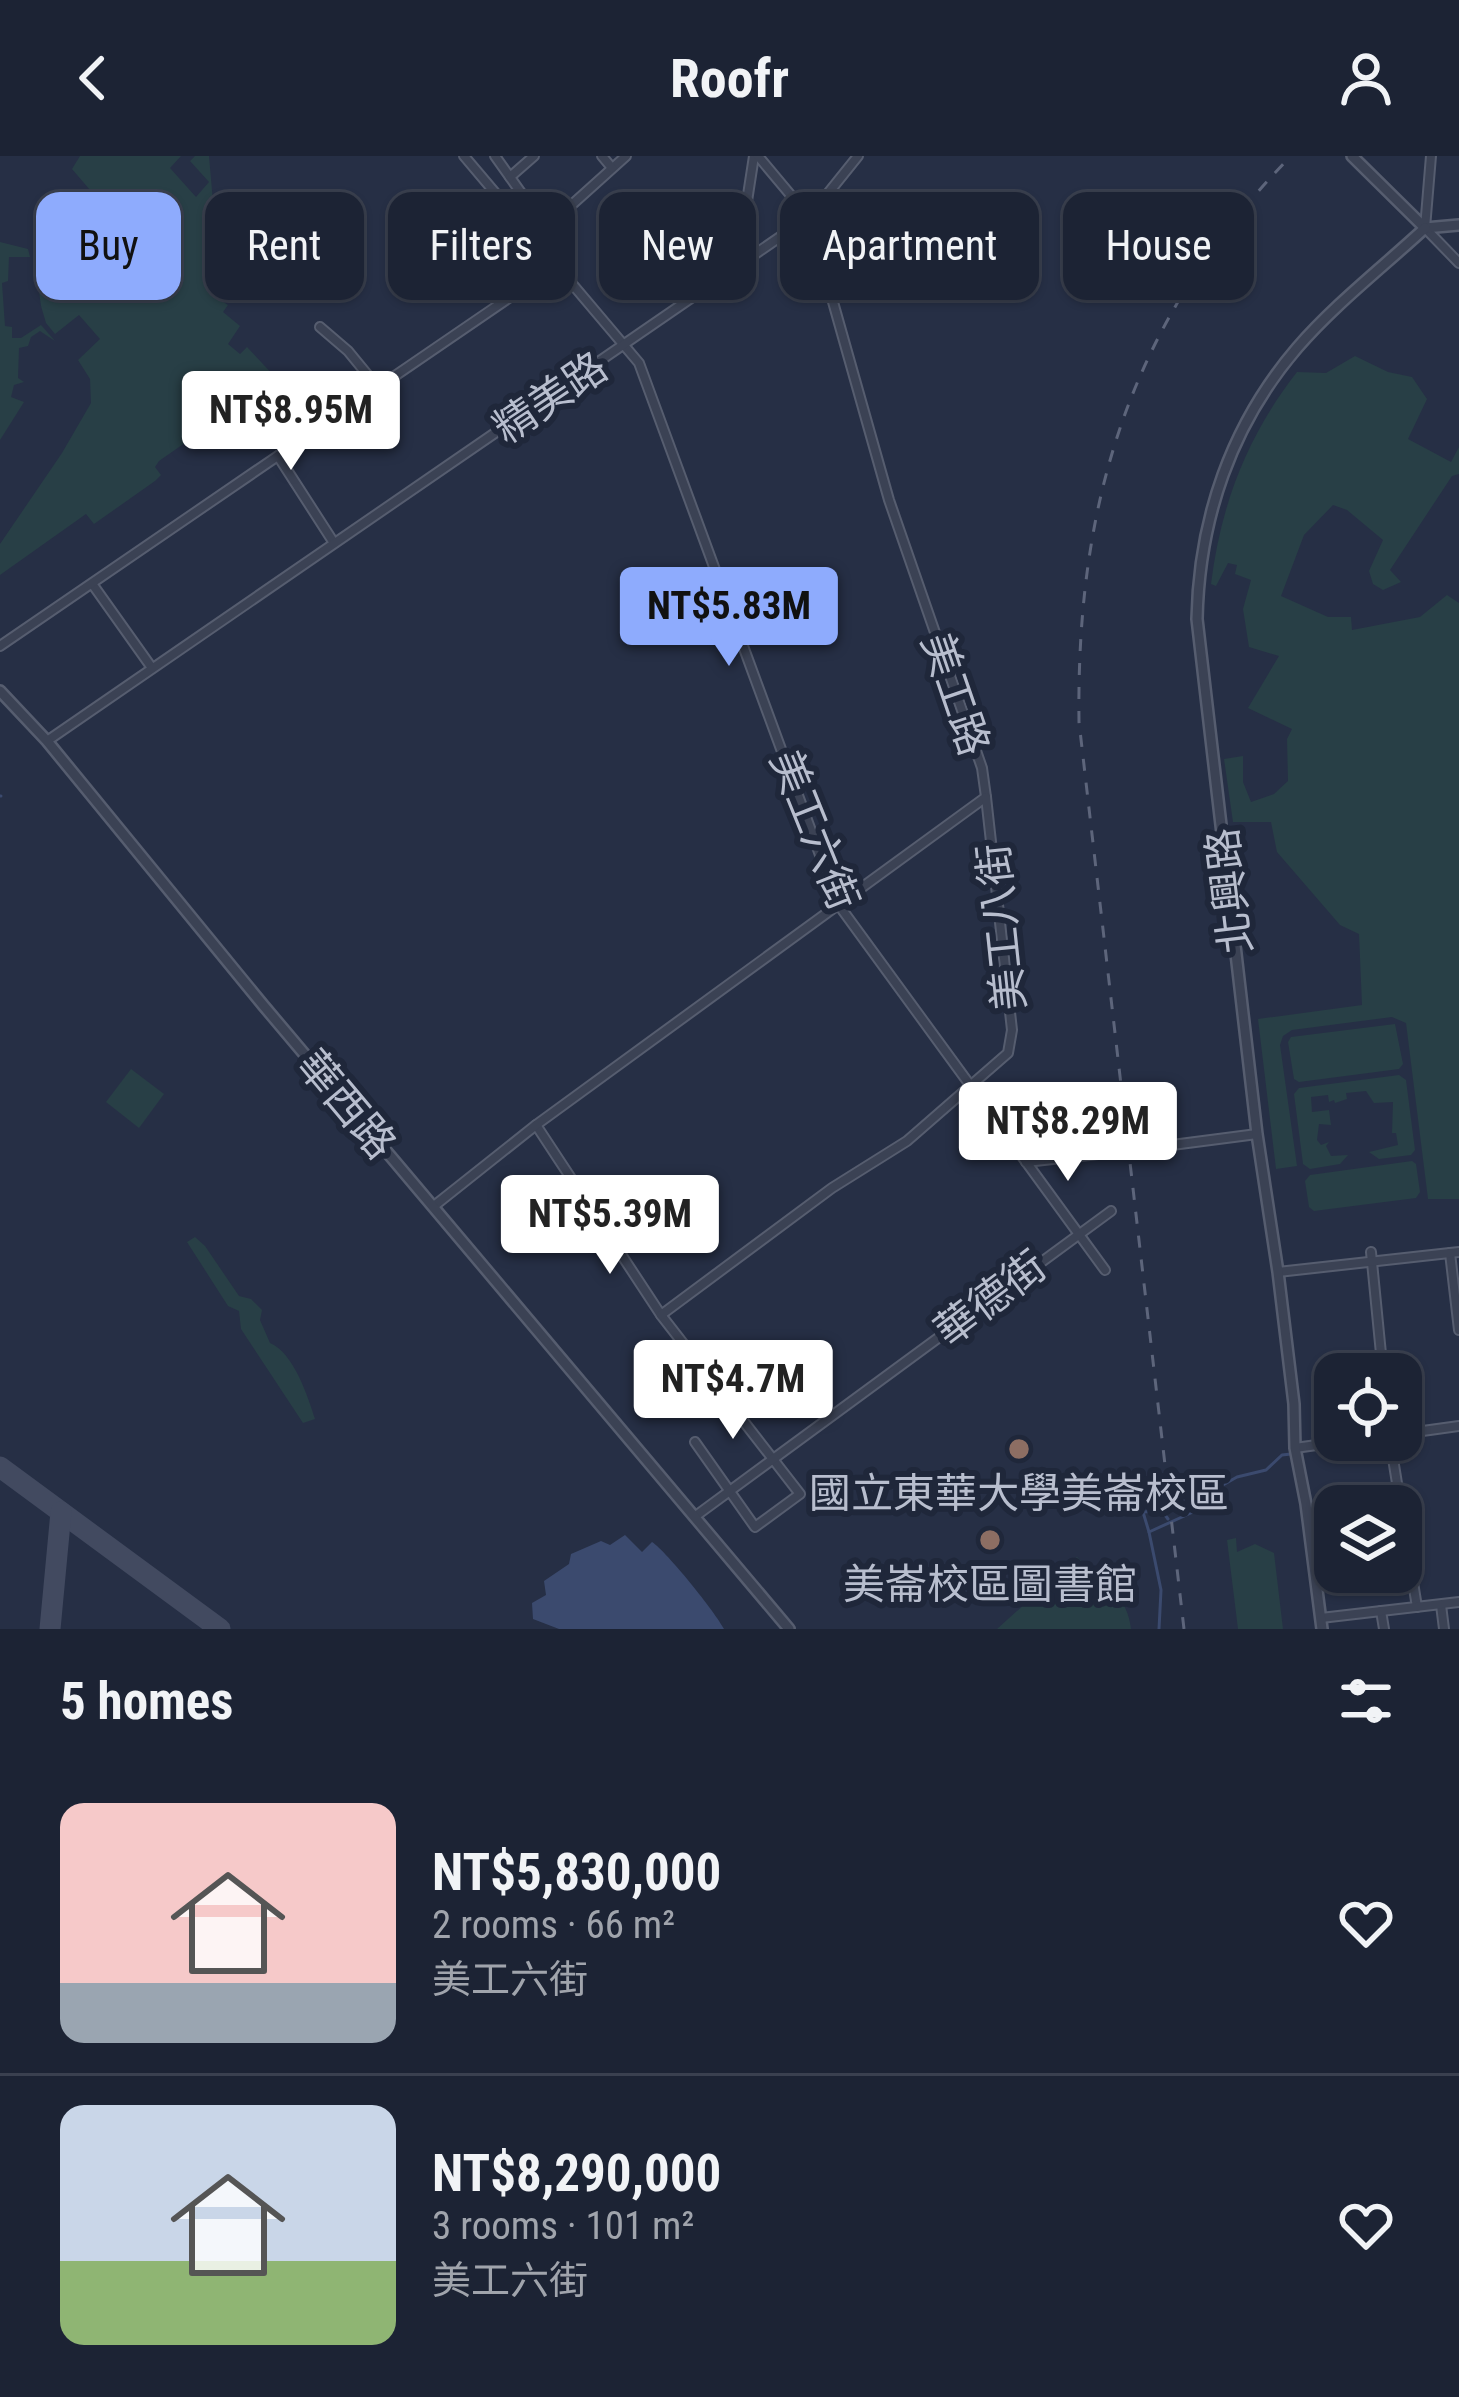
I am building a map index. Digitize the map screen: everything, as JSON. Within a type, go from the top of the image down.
[{"type":"street","name":"美工六街","points":[[464,156],[495,192]]},
{"type":"street","points":[[496,156],[546,228],[626,156]]},
{"type":"street","points":[[510,177],[534,156]]},
{"type":"street","points":[[602,156],[612,168]]},
{"type":"street","points":[[750,192],[756,156]]},
{"type":"street","name":"美工路","points":[[756,156],[787,192]]},
{"type":"street","name":"精美路","points":[[829,192],[858,156]]},
{"type":"street","points":[[1352,156],[1459,263]]},
{"type":"street","points":[[1425,228],[1431,156]]},
{"type":"street","points":[[1425,228],[1459,225]]},
{"type":"street","name":"北興路","points":[[1322,1624],[1295,1448],[1294,1404],[1257,1134],[1197,619],[1203,535],[1232,451],[1272,379],[1300,345],[1425,228]]},
{"type":"street","name":"美工六街","points":[[575,285],[639,363],[838,904],[1105,1270]]},
{"type":"street","points":[[0,646],[507,300]]},
{"type":"street","name":"精美路","points":[[47,741],[691,300]]},
{"type":"street","name":"美工路","points":[[434,1206],[536,1125],[986,797],[982,768],[889,500],[832,300]]},
{"type":"street","points":[[320,327],[348,351],[380,390]]},
{"type":"street","points":[[278,456],[334,543]]},
{"type":"street","points":[[93,585],[152,668]]},
{"type":"street","name":"華西路","points":[[0,691],[47,741],[789,1629]]},
{"type":"street","name":"美工八街","points":[[661,1315],[832,1189],[907,1141],[1008,1053],[1012,1030],[986,797]]},
{"type":"street","points":[[536,1125],[661,1315],[800,1494],[754,1527],[695,1442]]},
{"type":"street","points":[[1024,1162],[1257,1134]]},
{"type":"street","name":"華德街","points":[[697,1515],[1112,1211]]},
{"type":"street","points":[[1278,1272],[1371,1256],[1455,1252],[1459,1330]]},
{"type":"street","points":[[1371,1256],[1381,1353]]},
{"type":"street","points":[[1422,1431],[1459,1426]]},
{"type":"street","points":[[1295,1448],[1314,1445]]},
{"type":"street","points":[[1393,1461],[1417,1606]]},
{"type":"street","points":[[1322,1624],[1459,1602]]},
{"type":"street","points":[[1441,1605],[1444,1629]]},
{"type":"street","points":[[1381,1611],[1384,1629]]},
{"type":"shaded area","points":[[80,156],[181,156],[170,168],[196,197],[209,182],[190,161],[209,156],[212,192],[205,192],[205,300],[228,305],[223,312],[240,326],[228,344],[240,354],[247,347],[277,379],[159,461],[155,467],[161,475],[155,481],[94,524],[86,514],[0,575],[0,544],[91,403],[90,379],[78,360],[100,339],[79,315],[55,334],[46,323],[40,300],[181,300],[181,192],[89,192],[72,169]]},
{"type":"shaded area","points":[[0,242],[28,249],[30,257],[9,257],[8,281],[2,283],[5,326],[12,327],[12,338],[21,338],[41,325],[55,341],[40,331],[28,346],[19,348],[18,378],[24,382],[14,385],[11,397],[24,402],[0,440]]},
{"type":"shaded area","points":[[1355,356],[1388,372],[1412,377],[1427,399],[1408,439],[1451,462],[1459,447],[1459,474],[1452,476],[1390,570],[1401,582],[1383,590],[1373,584],[1369,571],[1383,540],[1347,510],[1333,505],[1304,535],[1281,596],[1328,617],[1351,617],[1352,630],[1420,617],[1447,595],[1459,603],[1459,1199],[1428,1199],[1406,1023],[1392,1017],[1292,1030],[1283,1036],[1280,1045],[1297,1166],[1276,1169],[1258,1019],[1362,1005],[1359,934],[1340,925],[1277,852],[1271,822],[1233,822],[1224,759],[1243,756],[1243,782],[1251,802],[1274,794],[1288,781],[1287,739],[1292,729],[1248,708],[1279,656],[1249,647],[1243,609],[1251,580],[1235,574],[1237,565],[1228,563],[1216,586],[1211,584],[1229,499],[1250,446],[1297,372],[1326,373]]},
{"type":"shaded area","points":[[1395,1024],[1403,1064],[1399,1069],[1294,1079],[1291,1037]]},
{"type":"shaded area","points":[[131,1069],[164,1094],[139,1128],[106,1102]]},
{"type":"shaded area","points":[[1399,1075],[1406,1080],[1415,1150],[1411,1155],[1379,1159],[1369,1152],[1398,1145],[1392,1133],[1393,1102],[1374,1103],[1366,1091],[1346,1093],[1347,1099],[1335,1103],[1329,1102],[1328,1095],[1311,1097],[1312,1112],[1329,1110],[1331,1125],[1319,1124],[1317,1140],[1321,1145],[1329,1142],[1331,1156],[1348,1155],[1340,1164],[1310,1169],[1303,1164],[1294,1094],[1299,1088]]},
{"type":"shaded area","points":[[1412,1161],[1420,1192],[1416,1198],[1314,1211],[1309,1207],[1305,1181],[1310,1175]]},
{"type":"shaded area","points":[[195,1237],[239,1296],[251,1299],[262,1310],[260,1320],[270,1343],[293,1366],[315,1419],[303,1423],[241,1329],[239,1311],[228,1306],[187,1242]]},
{"type":"shaded area","points":[[1236,1538],[1237,1552],[1255,1544],[1274,1553],[1283,1629],[1238,1629],[1227,1540]]},
{"type":"shaded area","points":[[1077,1557],[1086,1565],[1079,1572],[1107,1585],[1121,1600],[1131,1629],[997,1629]]},
{"type":"water","points":[[625,1535],[642,1552],[652,1542],[659,1548],[724,1629],[559,1629],[533,1619],[532,1603],[546,1595],[544,1581],[569,1564],[571,1554],[601,1541],[610,1545]]},
{"type":"waterway","points":[[1159,1629],[1161,1590],[1149,1532],[1193,1512],[1200,1498],[1237,1477],[1266,1470],[1282,1455],[1291,1454]]},
{"type":"waterway","points":[[1149,1532],[1143,1512],[1162,1511],[1168,1519]]},
{"type":"taxiway","points":[[0,1467],[220,1629]]},
{"type":"taxiway","points":[[50,1629],[61,1512]]},
{"type":"railway","points":[[1184,1629],[1079,722],[1081,640],[1088,562],[1103,487],[1124,416],[1153,348],[1190,282],[1236,218],[1291,156]]},
{"type":"place","name":"國立東華大學美崙校區","points":[[1019,1449]]},
{"type":"place","name":"美崙校區圖書館","points":[[990,1540]]}]
